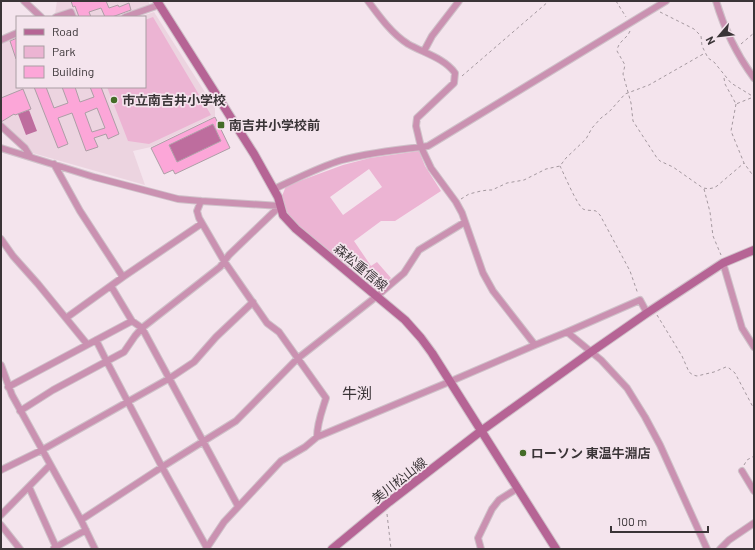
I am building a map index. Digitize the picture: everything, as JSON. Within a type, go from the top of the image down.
[{"type":"main road","name":"森松重信線","points":[[158,3],[250,147],[278,197],[283,215],[288,221],[405,320],[421,338],[556,549]]},
{"type":"main road","name":"美川松山線","points":[[332,549],[385,505],[481,431],[591,352],[723,263],[754,250]]},
{"type":"street","points":[[24,1],[40,16]]},
{"type":"street","points":[[368,1],[393,30],[408,43],[449,66],[455,73],[454,83],[417,118],[416,126],[421,147],[431,168],[456,202],[486,279],[535,345]]},
{"type":"street","points":[[274,189],[319,168],[341,160],[369,154],[428,146],[666,1]]},
{"type":"street","points":[[716,1],[726,30],[754,78]]},
{"type":"street","points":[[424,51],[432,36],[455,2]]},
{"type":"street","points":[[127,16],[158,3]]},
{"type":"street","points":[[59,16],[71,12],[72,16]]},
{"type":"street","points":[[1,40],[16,33]]},
{"type":"street","points":[[1,126],[25,148],[30,156]]},
{"type":"street","points":[[1,148],[94,177],[178,199],[280,206]]},
{"type":"street","points":[[54,164],[80,211],[123,277]]},
{"type":"street","points":[[201,201],[198,211],[201,224],[224,261],[267,323],[278,332],[326,398],[320,417],[317,437]]},
{"type":"street","points":[[20,411],[53,390],[124,352],[142,328],[220,267],[224,261],[280,206]]},
{"type":"street","points":[[81,520],[236,421],[297,359],[404,273],[419,250],[465,222]]},
{"type":"street","points":[[66,318],[201,224]]},
{"type":"street","points":[[1,240],[87,344]]},
{"type":"street","points":[[723,263],[742,328],[754,347]]},
{"type":"street","points":[[111,286],[132,321],[142,328],[238,506]]},
{"type":"street","points":[[96,340],[106,362],[207,549],[224,522],[281,461],[305,447],[317,437],[640,300],[650,311]]},
{"type":"street","points":[[1,470],[42,450],[170,378],[194,362],[216,337],[253,302]]},
{"type":"street","points":[[5,384],[132,321]]},
{"type":"street","points":[[567,332],[601,360],[627,388],[645,417],[672,471],[707,549]]},
{"type":"street","points":[[1,365],[5,384],[81,520],[95,549]]},
{"type":"street","points":[[1,515],[50,465]]},
{"type":"street","points":[[742,471],[754,491]]},
{"type":"street","points":[[29,487],[54,548],[86,530]]},
{"type":"street","points":[[481,549],[478,538],[492,508],[499,500],[518,488]]},
{"type":"street","points":[[720,549],[729,540],[754,523]]},
{"type":"street","points":[[1,525],[20,549]]},
{"type":"path","points":[[454,83],[549,1]]},
{"type":"path","points":[[616,1],[631,27],[629,34],[619,44],[618,51],[625,65],[623,74],[633,121],[657,158],[704,188],[713,189],[744,163]]},
{"type":"path","points":[[655,8],[694,29],[701,36],[705,53],[708,58],[714,62],[724,77],[754,98]]},
{"type":"path","points":[[735,47],[754,33]]},
{"type":"path","points":[[456,202],[469,194],[492,190],[507,183],[524,180],[546,169],[560,166],[566,158],[586,139],[592,128],[601,118],[609,112],[625,94],[648,85],[705,53]]},
{"type":"path","points":[[724,77],[725,84],[736,104],[731,131],[744,163],[754,177]]},
{"type":"path","points":[[736,104],[750,98],[754,98]]},
{"type":"path","points":[[560,166],[574,196],[582,208],[585,210],[596,211],[600,215],[630,271],[640,300]]},
{"type":"path","points":[[704,188],[710,212],[713,236],[720,251],[723,263]]},
{"type":"path","points":[[650,311],[682,356],[689,372],[697,376],[714,372],[726,367],[729,368],[738,377],[754,409]]},
{"type":"path","points":[[742,471],[747,460],[754,456]]},
{"type":"path","points":[[385,505],[391,549]]},
{"type":"shaded area","points":[[57,1],[148,1],[150,5],[121,16],[75,16],[71,8],[55,14]]},
{"type":"shaded area","name":"市立南吉井小学校","points":[[154,12],[215,108],[215,116],[151,147],[133,151],[145,185],[29,152],[1,124],[1,42],[16,35],[16,88],[146,88],[146,16],[142,16]]},
{"type":"shaded area","points":[[29,110],[37,131],[26,135],[18,114]]},
{"type":"shaded area","points":[[213,124],[221,141],[177,162],[169,145]]},
{"type":"green space","points":[[153,17],[211,115],[149,144],[128,141],[107,88],[146,88],[146,20]]},
{"type":"green space","points":[[419,151],[425,166],[441,191],[395,221],[381,221],[354,241],[371,266],[377,262],[391,278],[377,290],[292,220],[287,212],[282,196],[286,186],[343,165],[370,158]],"holes":[[[369,169],[382,187],[343,215],[330,197]]]},
{"type":"building","points":[[71,1],[106,1],[109,8],[118,5],[119,7],[129,3],[131,10],[115,16],[105,16],[101,8],[89,12],[91,16],[79,16],[75,6],[73,7]]},
{"type":"building","points":[[16,38],[16,59],[10,41]]},
{"type":"building","points":[[34,88],[46,88],[54,108],[68,103],[62,88],[75,88],[80,102],[94,97],[90,88],[101,88],[119,134],[108,139],[106,134],[94,138],[98,147],[86,151],[72,113],[58,118],[68,144],[58,148]],"holes":[[[97,108],[105,128],[92,132],[85,113]]]},
{"type":"building","points":[[23,89],[31,109],[15,115],[14,114],[1,122],[1,98]]},
{"type":"building","points":[[215,117],[230,148],[175,174],[173,170],[164,174],[151,148]],"holes":[[[213,124],[221,141],[177,162],[169,145]]]},
{"type":"place","name":"市立南吉井小学校","points":[[114,100]]},
{"type":"place","name":"南吉井小学校前","points":[[221,125]]},
{"type":"place","name":"ローソン 東温牛淵店","points":[[523,453]]},
{"type":"district","name":"牛渕","points":[[357,394]]}]
